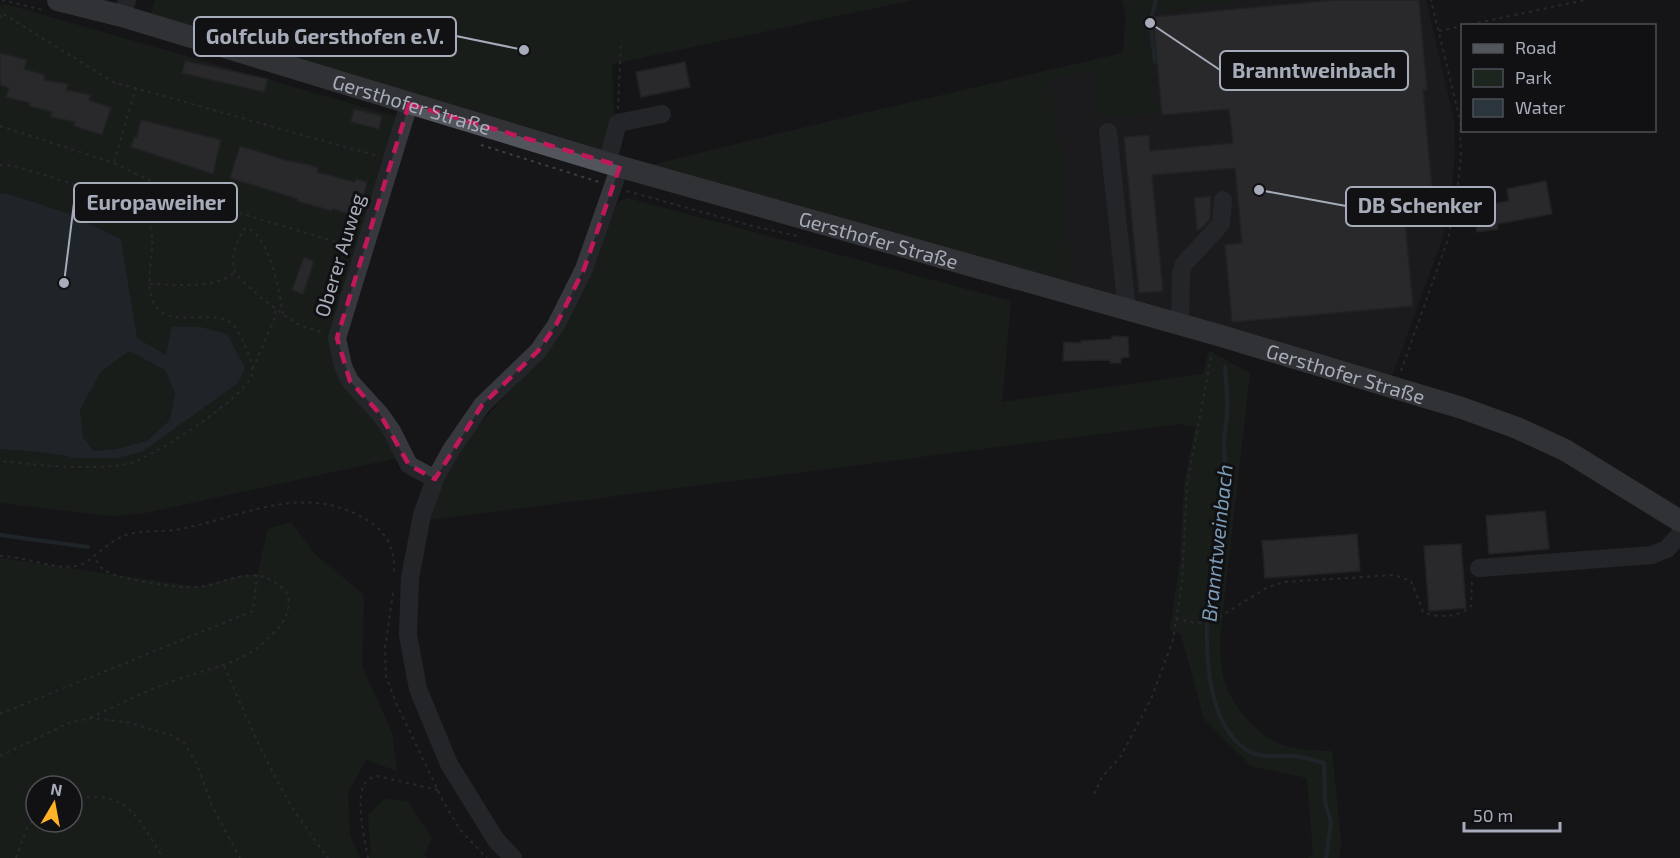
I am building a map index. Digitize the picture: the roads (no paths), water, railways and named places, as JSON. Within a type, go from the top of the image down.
[{"type":"main road","name":"Gersthofer Straße","points":[[58,0],[124,8],[614,172],[1218,335],[1462,408],[1517,428],[1565,450],[1680,521]]},
{"type":"street","name":"Oberer Auweg","points":[[409,104],[337,339],[343,366],[350,381],[392,431],[409,465],[435,479]]},
{"type":"street","points":[[513,858],[496,840],[450,764],[418,689],[408,635],[410,578],[422,515],[435,479],[451,450],[482,405],[538,351],[556,325],[584,269],[614,172],[618,123],[662,114]]},
{"type":"street","points":[[1108,132],[1127,310]]},
{"type":"street","points":[[1180,325],[1181,273],[1184,264],[1221,224],[1223,200]]},
{"type":"street","points":[[1479,568],[1652,555],[1667,549],[1680,534]]},
{"type":"water","points":[[5,193],[64,212],[121,239],[137,338],[166,355],[172,327],[201,327],[227,334],[245,368],[238,383],[142,452],[117,458],[77,458],[0,449],[0,194]],"holes":[[[129,351],[165,370],[175,393],[170,420],[147,441],[116,449],[94,451],[83,438],[80,409],[101,372]]]},
{"type":"waterway","name":"Branntweinbach","points":[[1155,62],[1150,23],[1156,0]]},
{"type":"waterway","name":"Branntweinbach","points":[[1225,367],[1226,485],[1209,584],[1207,648],[1210,680],[1217,709],[1230,733],[1248,751],[1259,755],[1297,756],[1324,763],[1325,801],[1331,823],[1326,858]]},
{"type":"waterway","points":[[0,535],[88,547]]},
{"type":"place","name":"Branntweinbach","points":[[1150,23]]},
{"type":"place","name":"Golfclub Gersthofen e.V.","points":[[524,50]]},
{"type":"place","name":"DB Schenker","points":[[1259,190]]},
{"type":"place","name":"Europaweiher","points":[[64,283]]}]
